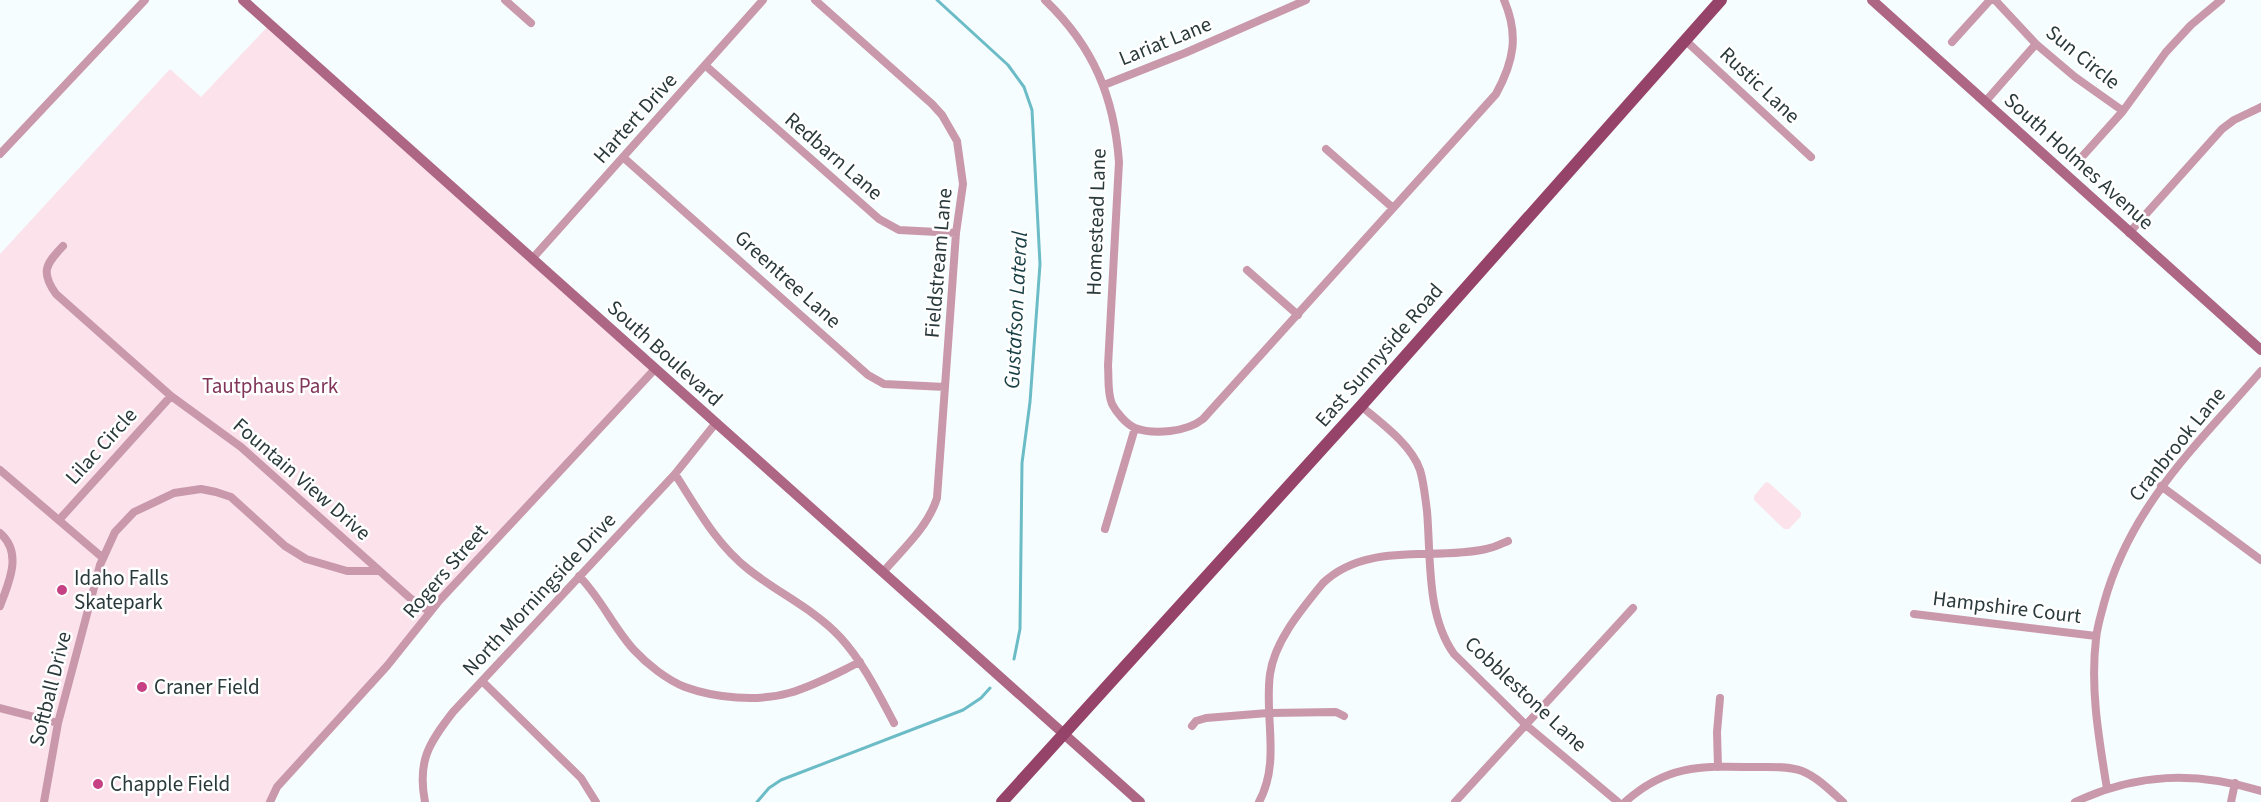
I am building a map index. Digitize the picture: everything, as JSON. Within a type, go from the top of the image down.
[{"type":"main road","name":"East Sunnyside Road","points":[[1002,802],[1361,406],[1720,0]]},
{"type":"street","points":[[0,154],[145,0]]},
{"type":"street","points":[[505,0],[531,23]]},
{"type":"street","name":"Hartert Drive","points":[[532,259],[764,0]]},
{"type":"street","name":"Fieldstream Lane","points":[[815,0],[913,85],[942,116],[957,141],[963,178],[956,232],[937,498],[924,525],[884,571]]},
{"type":"street","name":"Homestead Lane","points":[[1045,0],[1066,20],[1086,48],[1104,85],[1117,136],[1119,162],[1108,366],[1109,394],[1117,412],[1132,426]]},
{"type":"street","name":"Lariat Lane","points":[[1104,85],[1185,53],[1306,0]]},
{"type":"street","points":[[1105,529],[1132,426],[1175,431],[1196,425],[1496,94],[1506,76],[1513,54],[1513,26],[1504,0]]},
{"type":"street","name":"South Holmes Avenue","points":[[1872,0],[2261,350]]},
{"type":"street","points":[[1952,42],[1992,0]]},
{"type":"street","name":"Sun Circle","points":[[1992,0],[2036,44],[2123,111],[2166,52],[2211,3],[2221,0]]},
{"type":"street","name":"South Boulevard","points":[[247,1],[715,424],[884,571],[1140,802]]},
{"type":"street","name":"Rustic Lane","points":[[1685,40],[1811,157]]},
{"type":"street","points":[[1984,102],[2036,44]]},
{"type":"street","name":"Redbarn Lane","points":[[706,66],[879,219],[899,230],[956,232]]},
{"type":"street","points":[[2129,233],[2222,129],[2234,120],[2261,107]]},
{"type":"street","points":[[2080,159],[2123,111]]},
{"type":"street","points":[[1326,149],[1394,208]]},
{"type":"street","name":"Greentree Lane","points":[[624,158],[868,375],[884,384],[945,387]]},
{"type":"street","name":"Fountain View Drive","points":[[63,246],[52,258],[45,271],[47,282],[62,300],[171,396],[241,447],[379,571],[430,612]]},
{"type":"street","points":[[1247,270],[1298,315]]},
{"type":"street","name":"Rogers Street","points":[[270,802],[277,787],[387,666],[430,612],[655,369]]},
{"type":"street","name":"Cranbrook Lane","points":[[2107,789],[2097,732],[2094,686],[2096,636],[2109,584],[2124,545],[2161,486],[2261,371]]},
{"type":"street","name":"Lilac Circle","points":[[59,520],[171,396]]},
{"type":"street","name":"Cobblestone Lane","points":[[1361,406],[1408,449],[1420,468],[1431,554],[1433,602],[1447,645],[1526,725],[1618,802]]},
{"type":"street","name":"North Morningside Drive","points":[[425,802],[421,781],[425,758],[430,744],[453,712],[675,474],[715,424]]},
{"type":"street","points":[[0,470],[103,558]]},
{"type":"street","points":[[675,474],[711,531],[732,555],[748,570],[821,619],[840,637],[860,662],[894,723]]},
{"type":"street","points":[[2161,486],[2261,560]]},
{"type":"street","name":"Softball Drive","points":[[44,802],[58,723],[103,558],[115,532],[134,512],[174,493],[201,489],[231,497],[285,546],[306,559],[347,571],[379,571]]},
{"type":"street","points":[[0,533],[10,543],[13,567],[0,606]]},
{"type":"street","points":[[1259,802],[1270,775],[1272,749],[1268,713],[1270,675],[1280,644],[1323,583],[1331,575],[1347,566],[1370,558],[1486,549],[1508,542]]},
{"type":"street","points":[[579,576],[587,584],[622,637],[636,652],[666,677],[685,687],[742,698],[765,698],[809,687],[860,662]]},
{"type":"street","points":[[1455,802],[1633,608]]},
{"type":"street","name":"Hampshire Court","points":[[1914,614],[2096,636]]},
{"type":"street","points":[[483,682],[581,778],[596,802]]},
{"type":"street","points":[[1718,766],[1717,732],[1720,698]]},
{"type":"street","points":[[0,708],[58,723]]},
{"type":"street","points":[[1192,726],[1196,721],[1206,718],[1268,713],[1336,712],[1344,716]]},
{"type":"street","points":[[1625,802],[1643,786],[1661,777],[1678,771],[1718,766],[1783,768],[1801,771],[1810,775],[1843,802]]},
{"type":"street","points":[[2075,802],[2107,789],[2153,778],[2188,777],[2235,783],[2261,791]]},
{"type":"street","points":[[2231,802],[2235,783]]},
{"type":"green space","name":"Tautphaus Park","points":[[270,24],[655,369],[586,442],[277,787],[270,802],[0,802],[0,254],[170,69],[201,97]]},
{"type":"green space","points":[[1766,482],[1801,512],[1801,516],[1789,529],[1784,529],[1754,500],[1754,496]]},
{"type":"waterway","name":"Gustafson Lateral","points":[[937,0],[1008,65],[1024,87],[1032,110],[1040,264],[1030,402],[1022,463],[1020,629],[1014,659]]},
{"type":"waterway","name":"Gustafson Lateral","points":[[757,802],[769,788],[781,780],[963,710],[981,698],[990,688]]},
{"type":"place","name":"Idaho Falls Skatepark","points":[[62,590]]},
{"type":"place","name":"Craner Field","points":[[142,687]]},
{"type":"place","name":"Chapple Field","points":[[98,784]]}]
